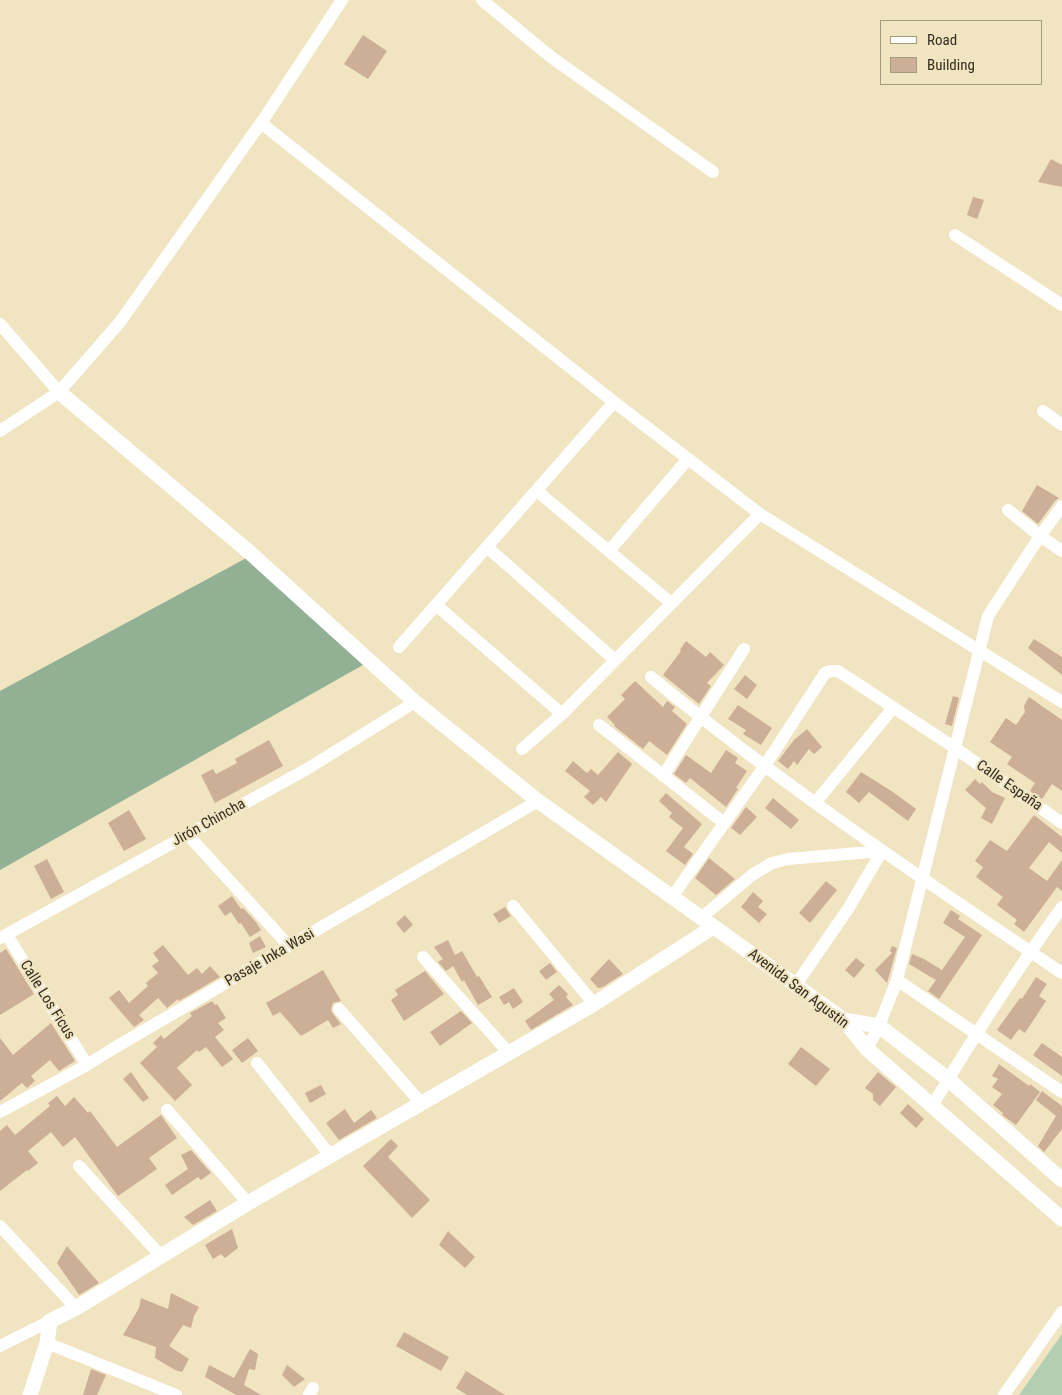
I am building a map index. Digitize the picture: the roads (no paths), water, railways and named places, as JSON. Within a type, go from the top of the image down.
[{"type":"street","points":[[0,431],[59,392],[120,322],[261,123],[342,0]]},
{"type":"street","points":[[482,0],[552,57],[712,172]]},
{"type":"street","points":[[261,123],[614,402],[760,514],[1062,702]]},
{"type":"street","points":[[955,235],[1062,305]]},
{"type":"street","points":[[0,324],[59,392]]},
{"type":"street","name":"Avenida San Agustin","points":[[59,392],[248,551],[415,702],[538,802],[844,1020],[867,1049],[1062,1219]]},
{"type":"street","points":[[399,647],[614,402]]},
{"type":"street","points":[[1043,411],[1062,425]]},
{"type":"street","points":[[609,552],[688,459]]},
{"type":"street","points":[[537,490],[671,603]]},
{"type":"street","points":[[867,1049],[879,1026],[897,980],[988,616],[1040,536],[1062,506]]},
{"type":"street","points":[[1008,510],[1062,551]]},
{"type":"street","points":[[522,749],[562,714],[760,514]]},
{"type":"street","points":[[487,547],[615,660]]},
{"type":"street","points":[[436,605],[562,714]]},
{"type":"street","points":[[663,776],[744,649]]},
{"type":"street","name":"Calle España","points":[[672,897],[764,767],[825,673],[831,671],[838,671],[955,748],[1062,823]]},
{"type":"street","points":[[651,677],[764,767],[922,879],[1062,973]]},
{"type":"street","name":"Jirón Chincha","points":[[4,936],[307,769],[415,702]]},
{"type":"street","points":[[815,803],[893,708]]},
{"type":"street","points":[[598,725],[724,823]]},
{"type":"street","name":"Pasaje Inka Wasi","points":[[0,1112],[87,1065],[538,802]]},
{"type":"street","points":[[188,835],[289,946]]},
{"type":"street","points":[[0,1346],[76,1308],[248,1203],[594,1004],[707,922],[752,875],[772,863],[788,858],[882,851]]},
{"type":"street","points":[[795,986],[848,908],[882,851]]},
{"type":"street","points":[[513,906],[594,1004]]},
{"type":"street","points":[[932,1106],[976,1033],[1030,951],[1062,907]]},
{"type":"street","name":"Calle Los Ficus","points":[[4,936],[87,1065]]},
{"type":"street","points":[[423,957],[509,1052]]},
{"type":"street","points":[[897,980],[1062,1092]]},
{"type":"street","points":[[339,1009],[421,1103]]},
{"type":"street","points":[[844,1020],[879,1026],[948,1080],[1062,1180]]},
{"type":"street","points":[[258,1063],[330,1156]]},
{"type":"street","points":[[167,1110],[248,1203]]},
{"type":"street","points":[[80,1166],[161,1256]]},
{"type":"street","points":[[0,1226],[76,1308]]},
{"type":"street","points":[[1004,1395],[1062,1312]]},
{"type":"street","points":[[30,1395],[47,1343],[50,1321]]},
{"type":"street","points":[[47,1343],[176,1395]]}]
